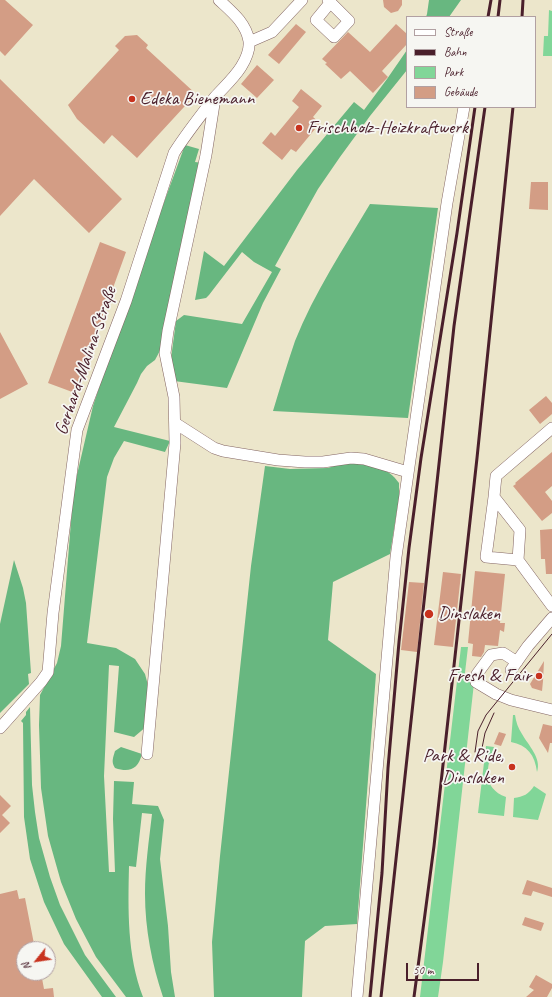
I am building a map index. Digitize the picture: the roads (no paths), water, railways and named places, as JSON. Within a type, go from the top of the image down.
[{"type":"street","points":[[219,0],[235,14],[245,26],[249,42],[272,32],[302,0]]},
{"type":"street","name":"Gerhard-Malina-Straße","points":[[0,728],[48,672],[53,613],[77,430],[126,302],[174,153],[215,97],[241,67],[248,54],[249,42]]},
{"type":"street","points":[[147,754],[175,443],[174,397],[165,353],[206,156],[215,97]]},
{"type":"street","points":[[357,997],[396,557],[447,203],[464,108]]},
{"type":"street","points":[[175,423],[214,448],[223,451],[278,460],[305,462],[323,462],[351,458],[364,459],[408,472]]},
{"type":"street","points":[[518,560],[486,557],[496,476],[552,428]]},
{"type":"street","points":[[494,497],[520,530],[518,560],[552,606]]},
{"type":"street","points":[[541,591],[552,588]]},
{"type":"street","points":[[552,618],[514,666],[503,653],[491,655],[477,674],[476,682],[496,694],[509,699],[552,710]]},
{"type":"tram line","points":[[475,752],[478,731],[486,715],[552,634]]},
{"type":"tram line","points":[[481,753],[485,733],[494,713]]},
{"type":"railway","points":[[488,16],[491,0]]},
{"type":"railway","points":[[498,16],[500,0]]},
{"type":"railway","points":[[522,16],[523,0]]},
{"type":"railway","points":[[370,997],[382,873],[388,768],[409,548],[421,458],[457,233],[475,108]]},
{"type":"railway","points":[[381,997],[454,326],[485,108]]},
{"type":"railway","points":[[414,997],[434,846],[477,458],[513,108]]},
{"type":"place","name":"Edeka Bienemann","points":[[132,99]]},
{"type":"place","name":"Frischholz-Heizkraftwerk","points":[[299,128]]},
{"type":"place","name":"Dinslaken","points":[[429,614]]},
{"type":"place","name":"Fresh & Fair","points":[[539,676]]},
{"type":"place","name":"Park & Ride, Dinslaken","points":[[512,767]]}]
